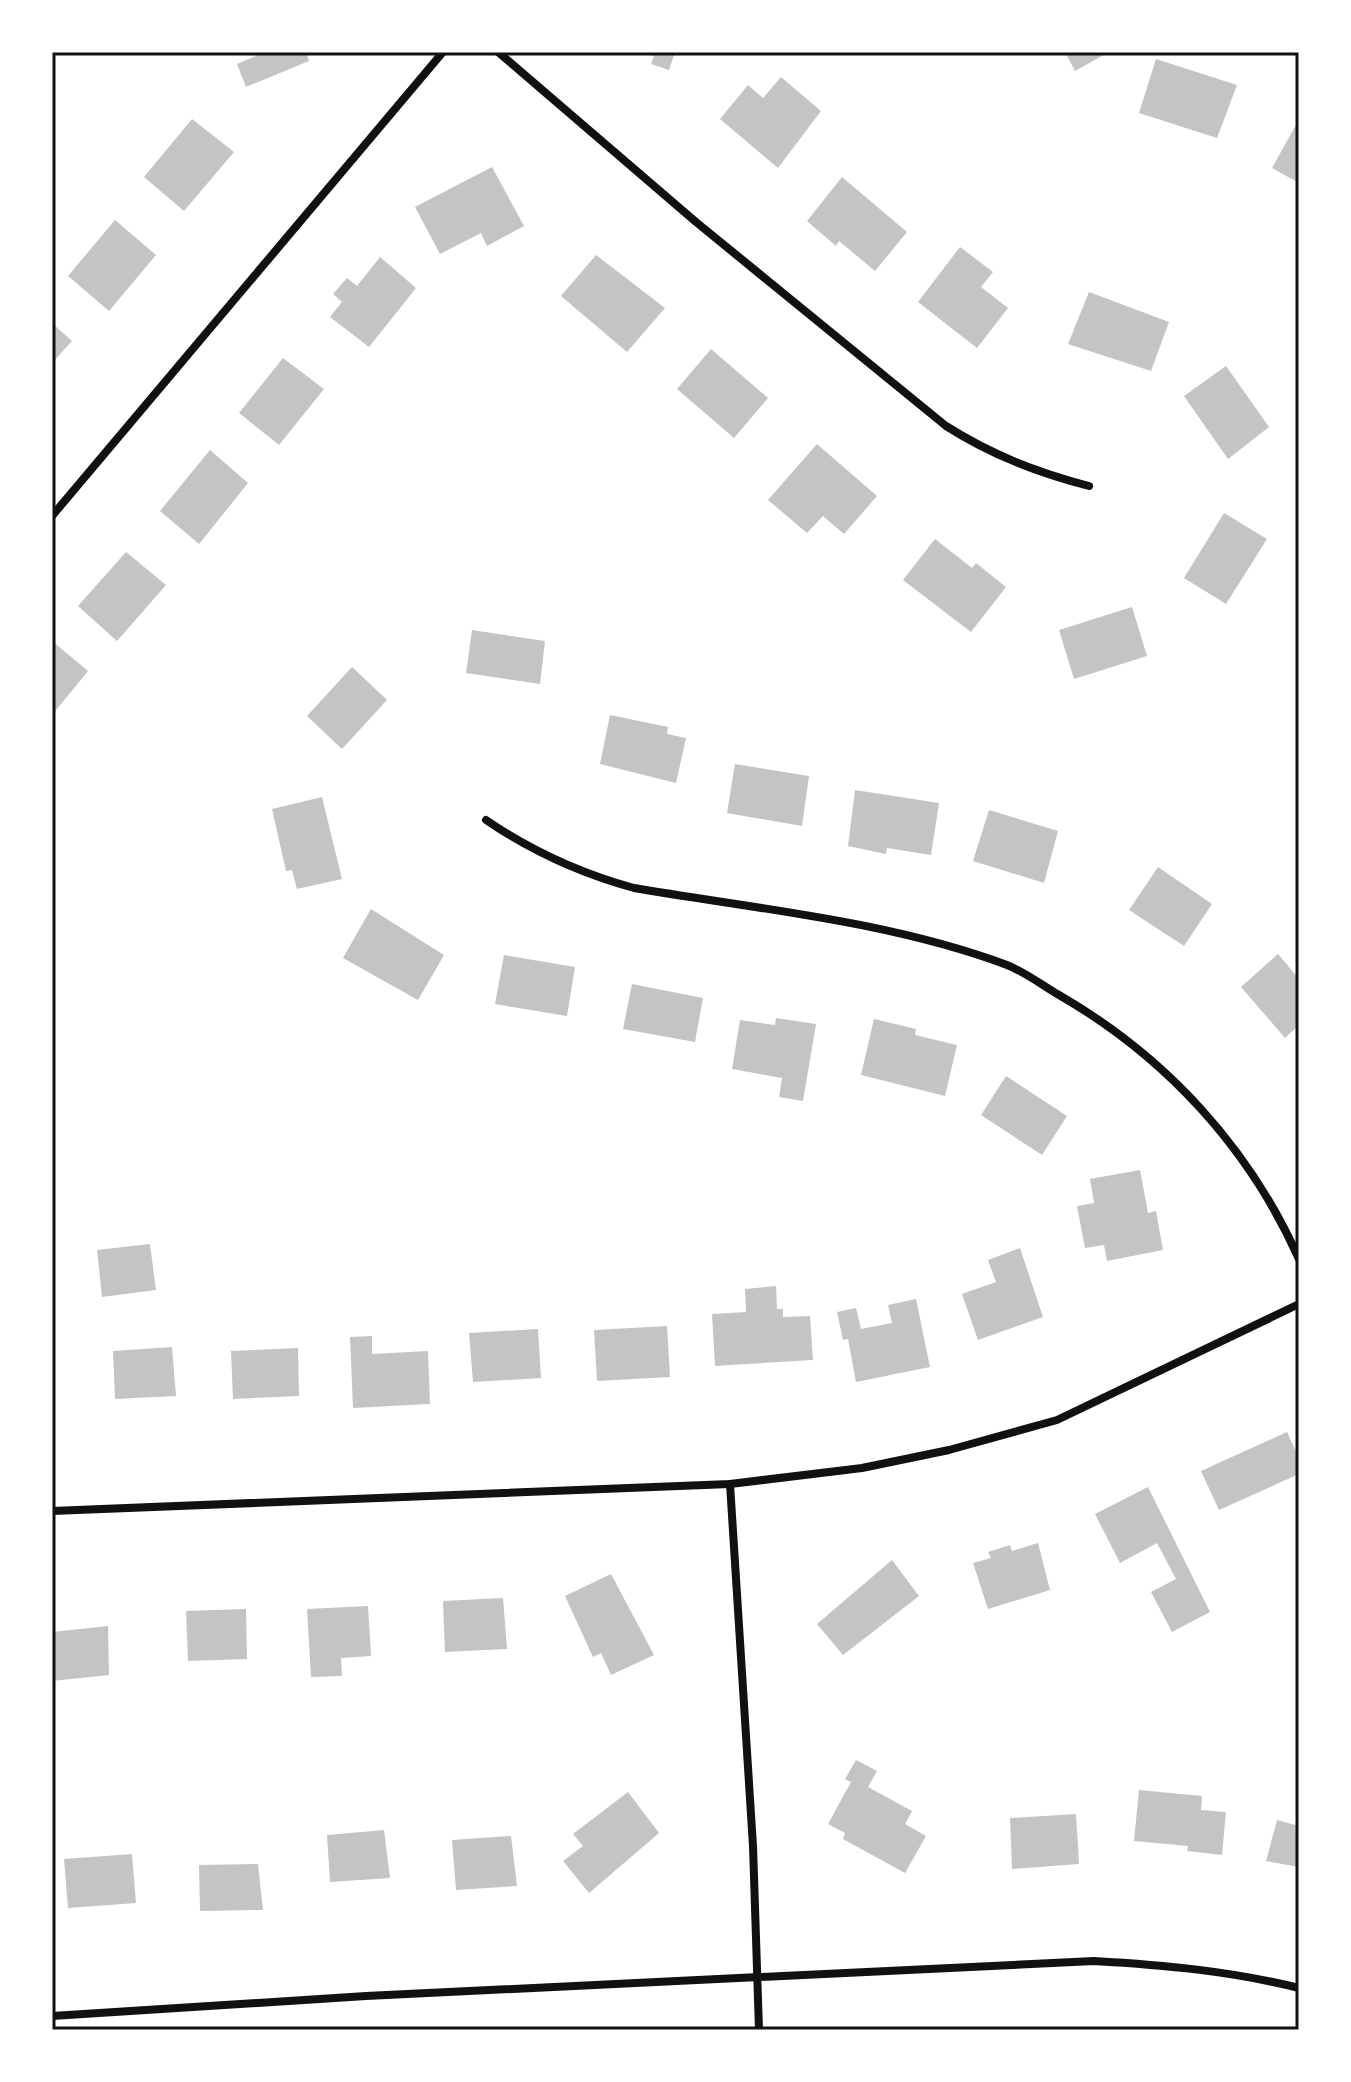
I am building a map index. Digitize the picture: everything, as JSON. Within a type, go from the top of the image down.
[{"type":"street","points":[[52,516],[443,52]]},
{"type":"street","points":[[498,52],[696,222],[946,426],[984,450],[1035,472],[1089,486]]},
{"type":"street","points":[[486,820],[551,860],[591,877],[634,888],[938,943],[1010,966],[1120,1033],[1205,1111],[1249,1168],[1299,1259]]},
{"type":"street","points":[[52,1511],[730,1484],[862,1468],[949,1450],[1057,1420],[1299,1304]]},
{"type":"street","points":[[730,1484],[759,2030]]},
{"type":"street","points":[[52,2016],[366,1996],[1094,1961],[1176,1965],[1299,1988]]},
{"type":"building","points":[[254,52],[306,52],[309,61],[246,87],[237,64],[256,56]]},
{"type":"building","points":[[675,52],[669,70],[651,64],[654,56],[645,53]]},
{"type":"building","points":[[1065,52],[1109,52],[1075,71]]},
{"type":"building","points":[[1156,59],[1237,85],[1217,138],[1139,113]]},
{"type":"building","points":[[781,77],[821,111],[778,168],[720,119],[748,85],[763,98]]},
{"type":"building","points":[[192,119],[234,152],[184,211],[144,177]]},
{"type":"building","points":[[1299,124],[1299,183],[1272,168]]},
{"type":"building","points":[[492,167],[524,226],[487,246],[481,233],[440,254],[415,207]]},
{"type":"building","points":[[842,177],[907,232],[875,271],[839,241],[836,246],[807,221]]},
{"type":"building","points":[[115,220],[156,255],[109,311],[68,276]]},
{"type":"building","points":[[960,247],[993,272],[981,287],[1008,308],[977,348],[918,302]]},
{"type":"building","points":[[596,255],[665,308],[627,352],[561,296]]},
{"type":"building","points":[[380,257],[416,288],[369,347],[330,317],[342,302],[333,294],[347,278],[357,286]]},
{"type":"building","points":[[1089,292],[1169,322],[1151,371],[1068,344]]},
{"type":"building","points":[[52,323],[72,341],[52,363]]},
{"type":"building","points":[[711,349],[768,398],[734,438],[677,389]]},
{"type":"building","points":[[283,358],[324,389],[279,445],[239,413]]},
{"type":"building","points":[[1226,366],[1269,427],[1228,459],[1184,396]]},
{"type":"building","points":[[817,444],[877,496],[844,534],[823,516],[807,533],[768,500]]},
{"type":"building","points":[[210,450],[248,483],[199,544],[160,511]]},
{"type":"building","points":[[1224,513],[1267,539],[1226,604],[1184,578]]},
{"type":"building","points":[[935,539],[972,568],[976,563],[1006,587],[971,632],[903,580]]},
{"type":"building","points":[[126,552],[166,585],[117,641],[78,606]]},
{"type":"building","points":[[1132,607],[1147,656],[1074,679],[1059,630]]},
{"type":"building","points":[[472,630],[545,641],[540,684],[466,673]]},
{"type":"building","points":[[52,641],[88,671],[52,715]]},
{"type":"building","points":[[352,667],[387,700],[342,749],[307,716]]},
{"type":"building","points":[[610,715],[668,727],[667,734],[686,738],[676,783],[600,764]]},
{"type":"building","points":[[735,764],[809,776],[802,826],[727,813]]},
{"type":"building","points":[[855,790],[939,803],[931,855],[887,848],[886,854],[848,846]]},
{"type":"building","points":[[322,797],[342,879],[297,889],[292,870],[286,871],[272,809]]},
{"type":"building","points":[[989,810],[1058,831],[1044,883],[973,861]]},
{"type":"building","points":[[1158,867],[1212,904],[1184,946],[1129,910]]},
{"type":"building","points":[[371,909],[444,955],[418,1000],[343,958]]},
{"type":"building","points":[[1278,954],[1299,979],[1299,1025],[1285,1038],[1241,987]]},
{"type":"building","points":[[504,955],[575,967],[567,1016],[495,1004]]},
{"type":"building","points":[[632,984],[703,998],[695,1042],[623,1029]]},
{"type":"building","points":[[776,1018],[816,1024],[803,1101],[779,1097],[782,1078],[732,1069],[740,1020],[775,1025]]},
{"type":"building","points":[[874,1019],[916,1029],[915,1035],[957,1045],[945,1096],[861,1075]]},
{"type":"building","points":[[1006,1076],[1067,1116],[1042,1155],[981,1115]]},
{"type":"building","points":[[1140,1170],[1148,1213],[1156,1211],[1163,1250],[1107,1261],[1104,1245],[1085,1248],[1077,1206],[1094,1203],[1090,1179]]},
{"type":"building","points":[[150,1244],[156,1290],[102,1297],[97,1250]]},
{"type":"building","points":[[1020,1248],[1043,1317],[978,1340],[962,1294],[996,1282],[988,1260]]},
{"type":"building","points":[[776,1286],[777,1309],[783,1309],[783,1317],[810,1316],[813,1360],[715,1366],[712,1314],[746,1312],[745,1289]]},
{"type":"building","points":[[916,1299],[930,1367],[856,1382],[848,1339],[843,1340],[837,1312],[856,1308],[861,1329],[892,1323],[888,1305]]},
{"type":"building","points":[[667,1326],[670,1377],[597,1381],[594,1330]]},
{"type":"building","points":[[538,1329],[541,1378],[473,1382],[469,1333]]},
{"type":"building","points":[[372,1336],[372,1354],[428,1351],[430,1404],[353,1408],[350,1337]]},
{"type":"building","points":[[172,1347],[176,1396],[115,1399],[113,1351]]},
{"type":"building","points":[[298,1348],[299,1396],[233,1399],[231,1351]]},
{"type":"building","points":[[1287,1432],[1299,1458],[1299,1474],[1219,1510],[1201,1471]]},
{"type":"building","points":[[1148,1487],[1210,1612],[1172,1632],[1151,1592],[1176,1579],[1157,1543],[1120,1563],[1095,1514]]},
{"type":"building","points":[[1038,1543],[1050,1590],[988,1609],[973,1563],[991,1558],[988,1552],[1010,1545],[1012,1551]]},
{"type":"building","points":[[892,1560],[919,1596],[843,1655],[817,1624]]},
{"type":"building","points":[[611,1574],[654,1655],[611,1675],[601,1653],[593,1657],[565,1596]]},
{"type":"building","points":[[503,1598],[507,1649],[445,1652],[443,1601]]},
{"type":"building","points":[[368,1606],[371,1656],[341,1658],[342,1676],[311,1677],[307,1609]]},
{"type":"building","points":[[246,1609],[247,1659],[188,1661],[186,1611]]},
{"type":"building","points":[[108,1626],[109,1675],[52,1681],[52,1632]]},
{"type":"building","points":[[856,1760],[877,1771],[868,1787],[912,1811],[905,1824],[926,1836],[905,1873],[843,1839],[845,1833],[828,1824],[851,1782],[845,1779]]},
{"type":"building","points":[[1139,1790],[1202,1796],[1201,1810],[1226,1812],[1222,1855],[1187,1851],[1188,1846],[1134,1841]]},
{"type":"building","points":[[628,1792],[659,1833],[589,1893],[563,1861],[583,1846],[573,1834]]},
{"type":"building","points":[[1076,1814],[1079,1864],[1012,1869],[1010,1818]]},
{"type":"building","points":[[1277,1820],[1299,1826],[1299,1867],[1266,1861]]},
{"type":"building","points":[[384,1830],[390,1878],[330,1882],[327,1835]]},
{"type":"building","points":[[511,1836],[517,1886],[456,1890],[452,1840]]},
{"type":"building","points":[[132,1854],[136,1903],[68,1908],[64,1859]]},
{"type":"building","points":[[258,1864],[263,1910],[200,1911],[199,1865]]}]
